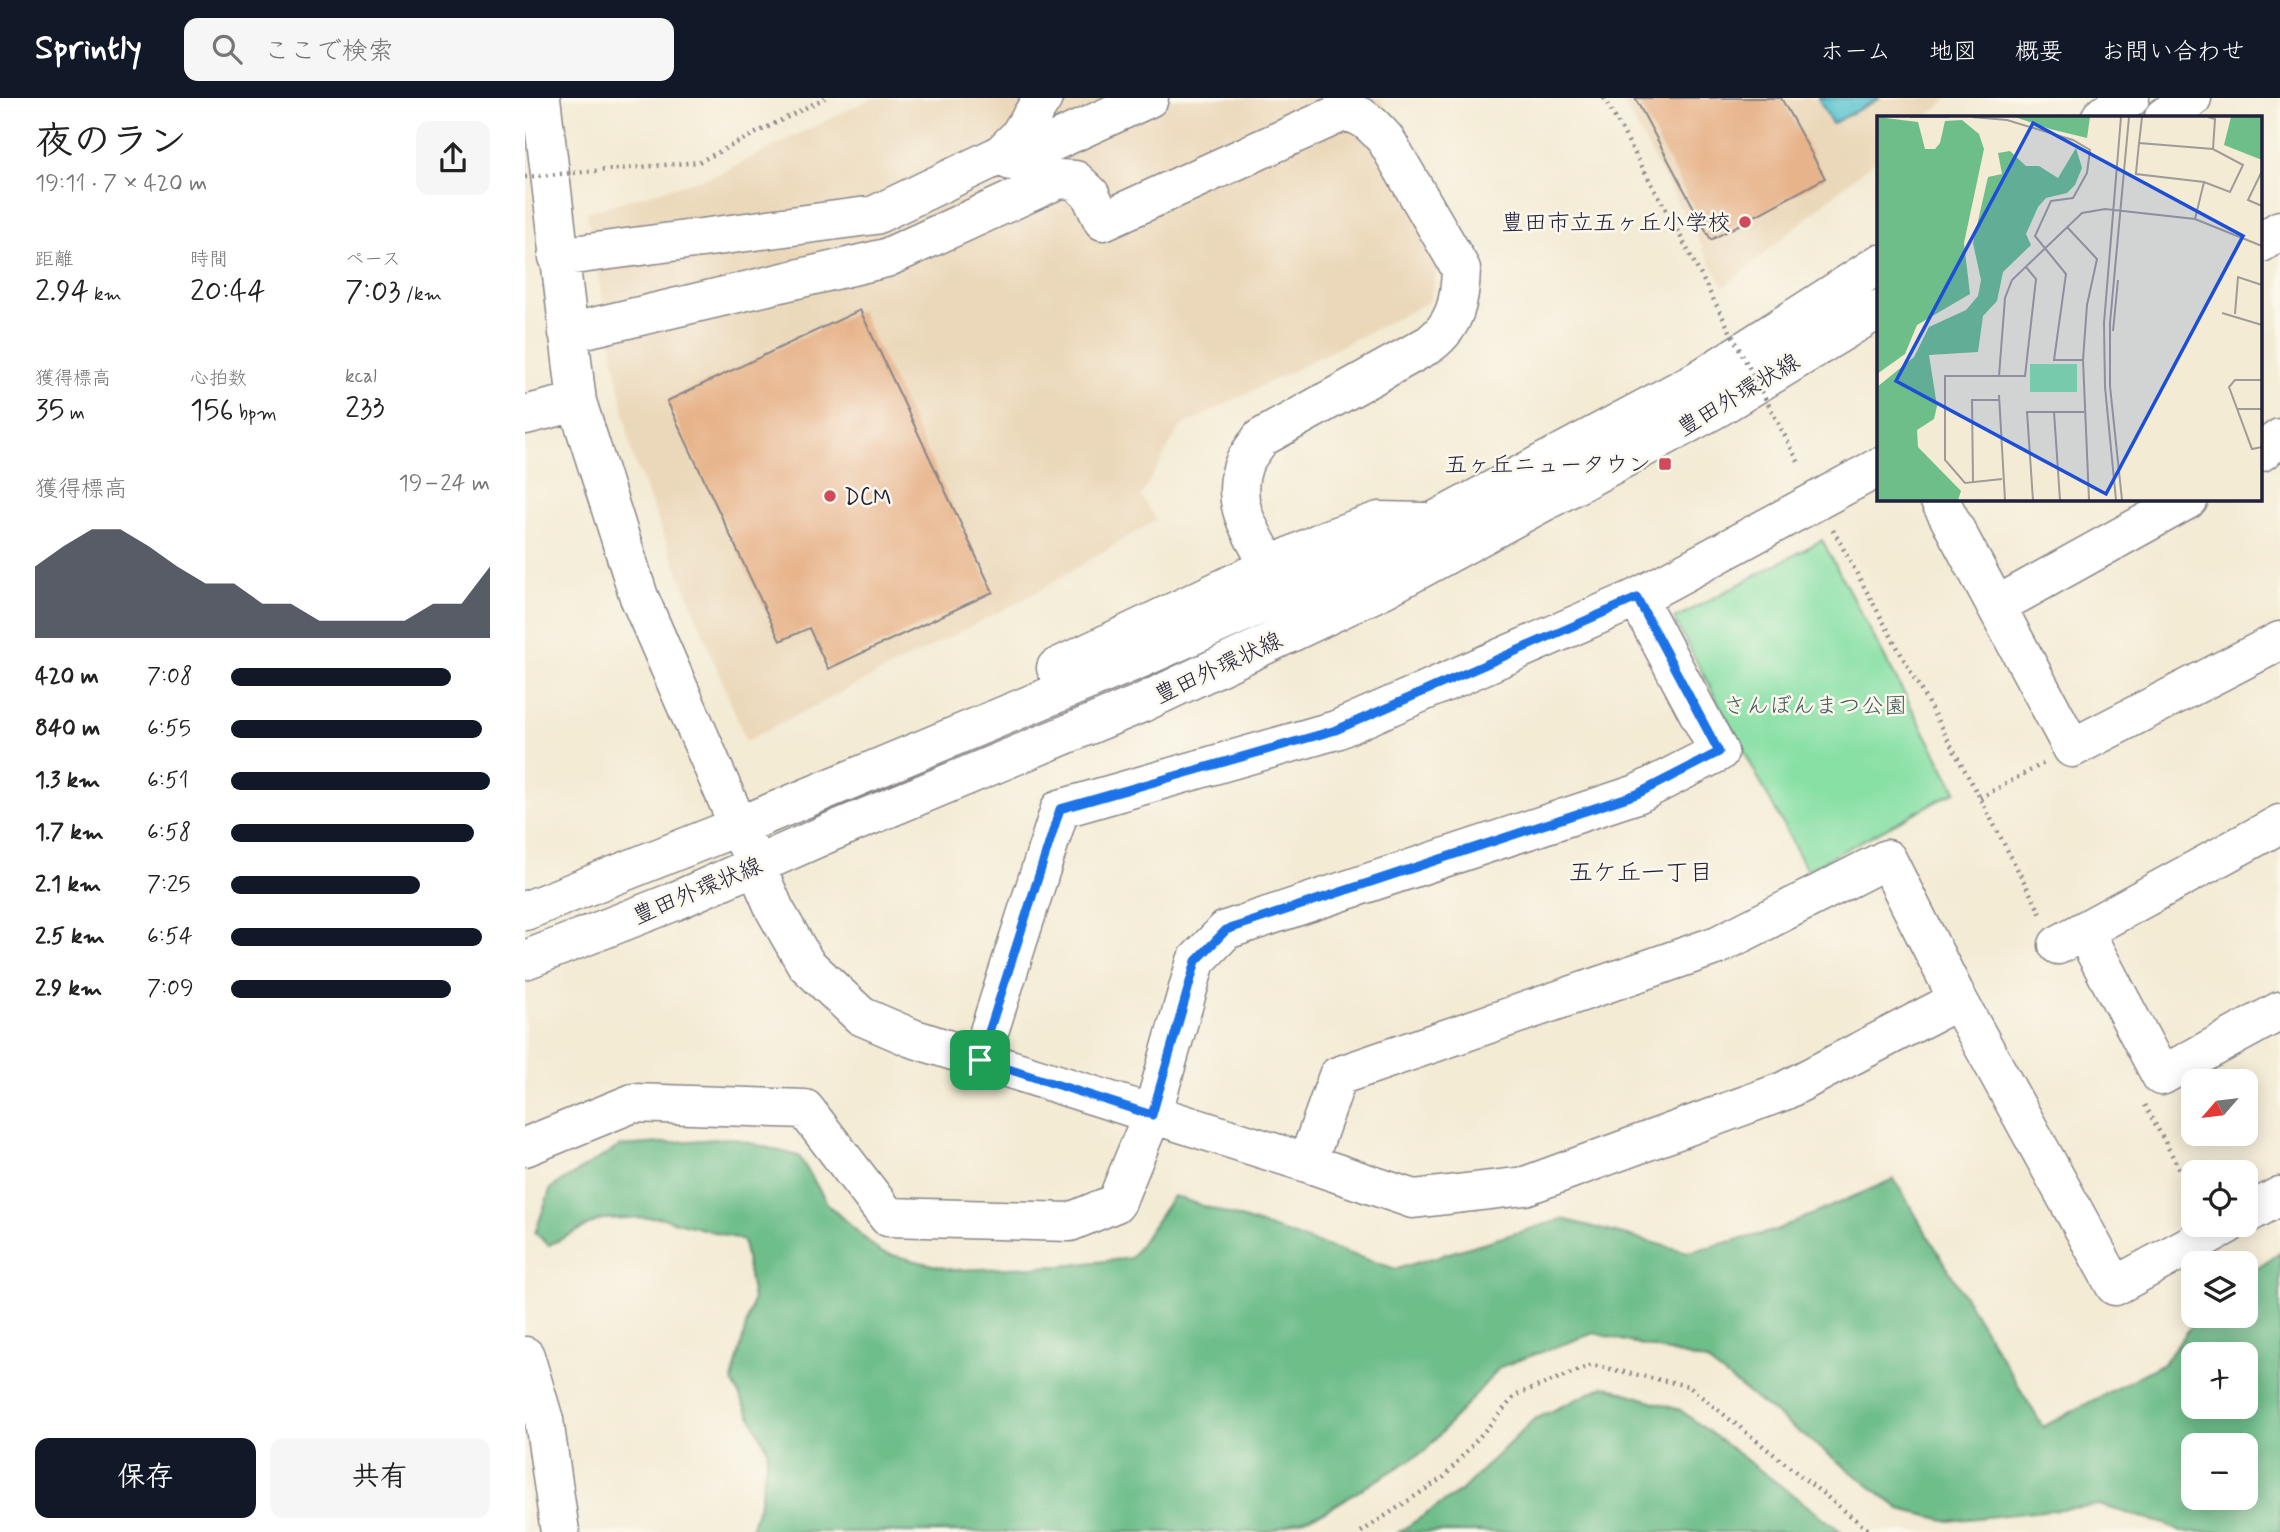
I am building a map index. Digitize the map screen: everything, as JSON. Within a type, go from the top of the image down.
[{"type":"street","points":[[541,98],[577,402],[639,597],[775,909],[806,964],[861,1016],[912,1038],[1413,1199],[1525,1186],[1784,1091],[1958,1000]]},
{"type":"street","points":[[558,257],[875,215],[1000,155],[1018,137],[1043,98]]},
{"type":"street","points":[[1000,155],[1011,161],[1149,98]]},
{"type":"street","points":[[2103,116],[2130,98]]},
{"type":"street","points":[[2165,116],[2192,98]]},
{"type":"street","points":[[568,333],[886,258],[1059,179],[1075,180],[1090,194],[1103,221],[1343,112],[1352,113],[1373,124],[1386,140],[1461,268],[1460,291],[1453,317],[1444,333],[1430,344],[1261,438],[1243,464],[1237,493],[1244,519],[1269,565]]},
{"type":"street","points":[[2263,242],[2280,230]]},
{"type":"street","name":"豊田外環状線","points":[[525,911],[739,826],[1155,653],[1367,557],[1700,379],[1877,265]]},
{"type":"street","name":"豊田外環状線","points":[[525,960],[673,902],[831,832],[1142,703],[1383,589],[1717,408],[1877,310]]},
{"type":"street","points":[[525,415],[577,402]]},
{"type":"street","points":[[2263,451],[2280,438]]},
{"type":"street","points":[[980,1060],[1060,809],[1336,730],[1637,598],[1877,468]]},
{"type":"street","points":[[1940,500],[2072,748],[2280,641]]},
{"type":"street","points":[[1996,606],[2187,500]]},
{"type":"street","points":[[973,728],[1008,691],[1269,565],[1327,539],[1379,521],[1432,522]]},
{"type":"street","points":[[525,1147],[633,1103],[805,1109],[888,1217],[1070,1222],[1116,1203],[1152,1115],[1196,961],[1226,930],[1637,794],[1719,752],[1637,598]]},
{"type":"street","points":[[2280,824],[2071,938],[2161,1076],[2280,1011]]},
{"type":"street","points":[[1307,1163],[1338,1076],[1718,945],[1887,859],[1958,1000],[2115,1286],[2205,1237]]},
{"type":"street","points":[[2258,1208],[2280,1196]]},
{"type":"street","points":[[525,1356],[544,1420],[560,1532]]},
{"type":"path","points":[[525,177],[699,162],[825,98]]},
{"type":"path","points":[[1604,98],[1674,224],[1799,463]]},
{"type":"path","points":[[1818,502],[1980,798],[2071,938]]},
{"type":"path","points":[[1980,798],[2072,748]]},
{"type":"path","points":[[1361,1532],[1444,1477],[1516,1395],[1592,1365],[1688,1386],[1871,1532]]},
{"type":"shaded area","points":[[872,98],[1380,98],[1451,214],[1429,302],[1180,427],[1141,496],[1156,520],[1028,597],[746,741],[632,455],[587,212],[719,174]]},
{"type":"shaded area","name":"豊田市立五ヶ丘小学校","points":[[1621,98],[1949,98],[1927,116],[1877,116],[1877,159],[1724,287]]},
{"type":"green space","name":"さんぼんまつ公園","points":[[1822,540],[1956,791],[1807,870],[1674,619]]},
{"type":"green space","points":[[731,1138],[799,1156],[829,1206],[880,1252],[953,1270],[1062,1266],[1131,1258],[1173,1196],[1396,1269],[1563,1219],[1688,1252],[1774,1231],[1894,1179],[2043,1427],[2164,1363],[2190,1328],[2258,1328],[2258,1268],[2280,1253],[2280,1532],[2181,1532],[2165,1524],[2099,1505],[1949,1521],[1900,1509],[1706,1361],[1594,1333],[1500,1367],[1425,1451],[1324,1512],[1269,1532],[750,1532],[760,1501],[768,1450],[732,1381],[753,1299],[743,1240],[659,1217],[601,1219],[549,1245],[535,1233],[551,1188],[620,1146]]},
{"type":"green space","points":[[1604,1386],[1680,1410],[1842,1532],[1399,1532],[1462,1490],[1533,1420]]},
{"type":"water","points":[[1818,98],[1880,98],[1832,124]]},
{"type":"building","points":[[1635,98],[1781,98],[1825,178],[1711,240]]},
{"type":"building","name":"DCM","points":[[860,310],[993,592],[828,669],[809,628],[780,641],[667,401]]},
{"type":"place","name":"豊田市立五ヶ丘小学校","points":[[1745,222]]},
{"type":"place","name":"五ヶ丘ニュータウン","points":[[1665,464]]},
{"type":"place","name":"DCM","points":[[830,496]]},
{"type":"district","name":"五ケ丘一丁目","points":[[1641,872]]},
{"type":"route","points":[[1637,598],[1719,752],[1637,794],[1226,930],[1196,961],[1152,1115],[980,1060],[1060,809],[1336,730],[1637,598]]}]
